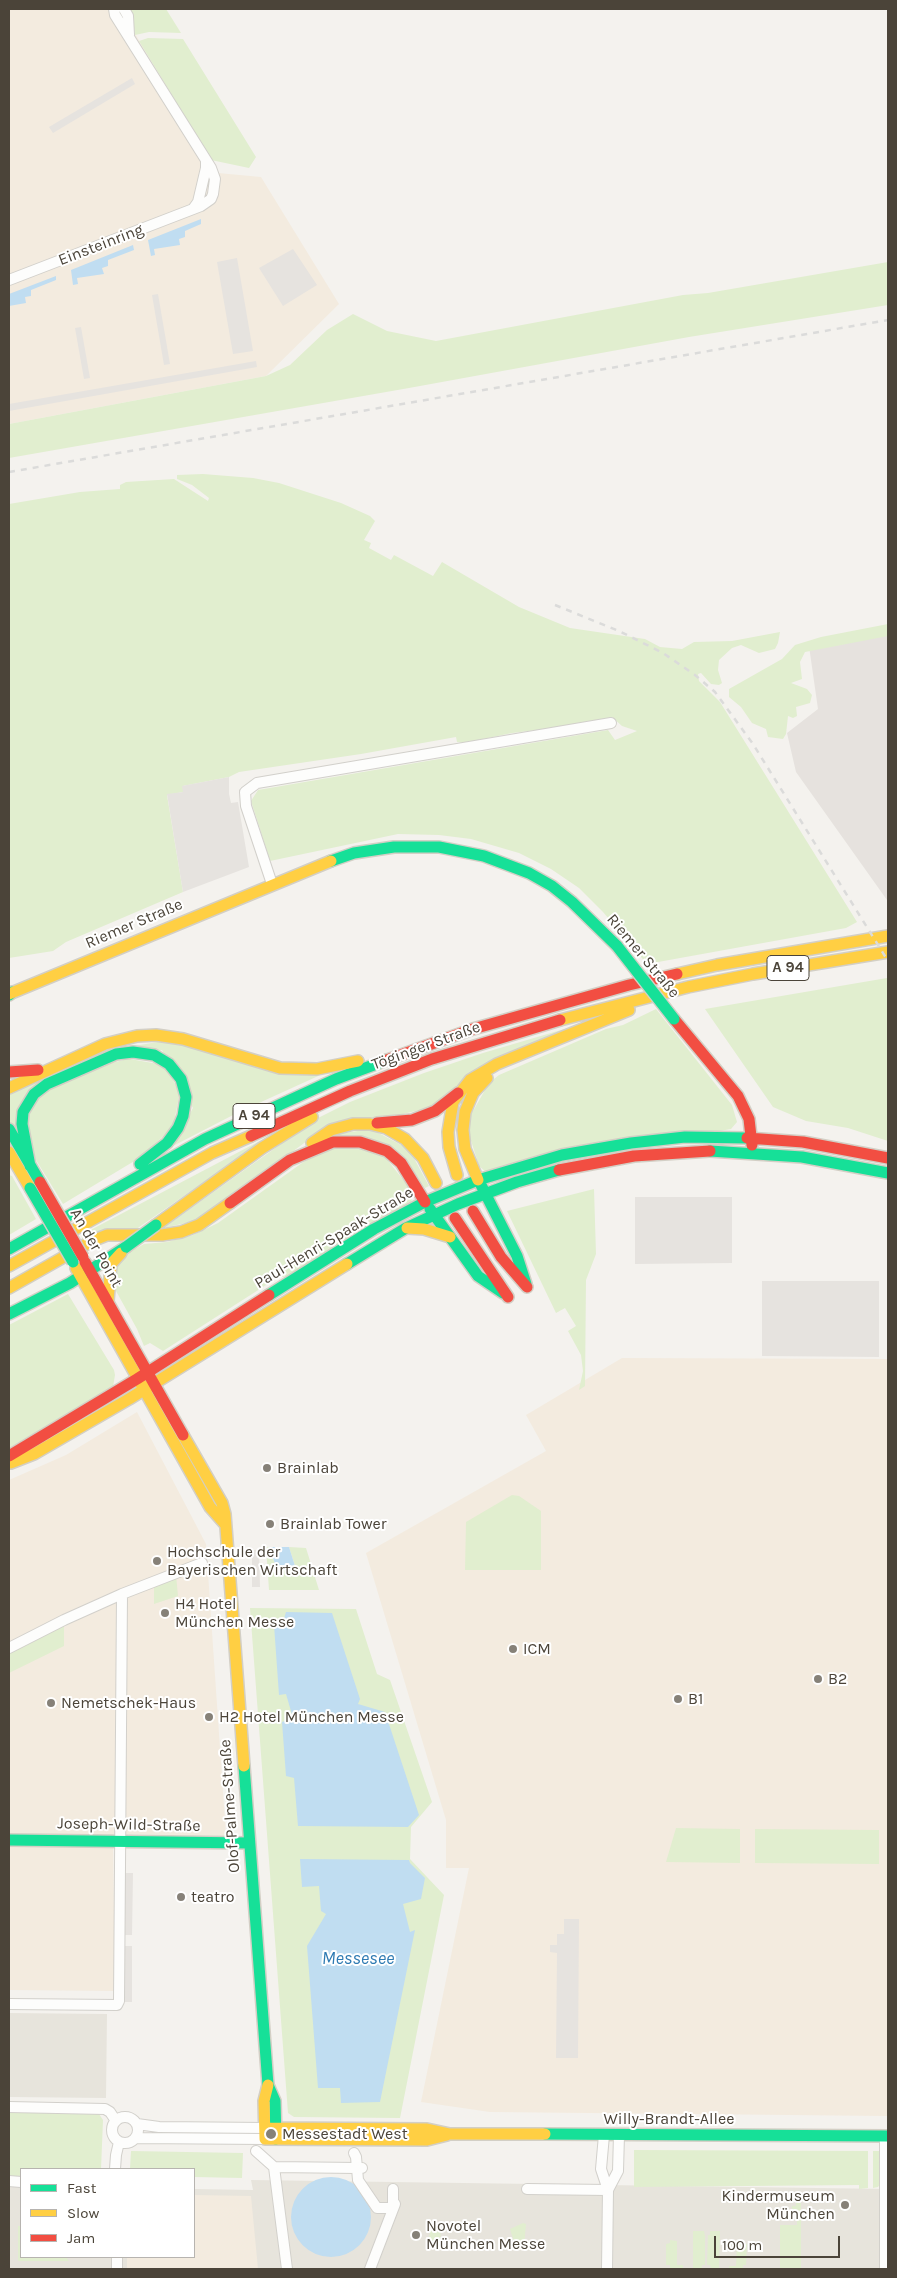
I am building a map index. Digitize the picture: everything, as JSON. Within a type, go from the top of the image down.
[{"type":"main road","name":"Riemer Straße","points":[[10,993],[324,863],[369,850],[394,847],[418,846],[460,850],[507,864],[552,886],[579,908],[617,946],[738,1096],[746,1109],[753,1152]]},
{"type":"main road","name":"Töginger Straße","points":[[9,1249],[205,1139],[336,1079],[410,1051],[473,1029],[629,985],[717,965],[888,936]]},
{"type":"main road","name":"Töginger Straße","points":[[9,1266],[212,1153],[350,1091],[432,1060],[515,1032],[688,987],[753,974],[888,952]]},
{"type":"main road","points":[[9,1288],[92,1241],[107,1235],[162,1235],[181,1232],[199,1225],[331,1130],[354,1124],[412,1120],[435,1111],[459,1092],[476,1075],[514,1057],[688,987]]},
{"type":"main road","points":[[9,1088],[104,1044],[146,1036],[183,1039],[280,1068],[317,1069],[410,1051]]},
{"type":"main road","points":[[30,1166],[22,1124],[26,1106],[34,1094],[56,1079],[116,1054],[133,1052],[154,1055],[170,1064],[181,1079],[186,1097],[182,1121],[162,1147],[147,1160],[119,1177],[104,1194]]},
{"type":"main road","points":[[473,1211],[501,1257],[527,1287],[517,1256],[478,1180],[466,1149],[463,1130],[465,1112],[473,1094],[491,1075],[514,1057]]},
{"type":"main road","points":[[9,1072],[24,1072],[55,1067]]},
{"type":"main road","points":[[9,1314],[70,1283],[126,1247],[262,1148],[328,1108],[350,1091]]},
{"type":"main road","points":[[456,1175],[449,1147],[448,1132],[453,1102],[459,1092]]},
{"type":"main road","points":[[370,1124],[386,1128],[405,1139],[423,1158],[436,1183]]},
{"type":"main road","name":"An der Point","points":[[9,1129],[30,1166],[35,1185]]},
{"type":"main road","name":"Paul-Henri-Spaak-Straße","points":[[9,1456],[137,1379],[374,1229],[425,1202],[478,1180],[562,1155],[631,1143],[685,1138],[751,1138],[803,1142],[888,1158]]},
{"type":"main road","points":[[290,1160],[320,1146],[338,1142],[360,1142],[387,1151],[401,1163],[425,1202],[478,1276],[508,1297],[455,1218]]},
{"type":"main road","name":"An der Point","points":[[9,1152],[35,1185],[78,1260],[143,1390]]},
{"type":"main road","name":"Paul-Henri-Spaak-Straße","points":[[9,1464],[34,1454],[155,1383],[406,1228],[484,1193],[544,1174],[634,1156],[687,1152],[753,1152],[838,1162],[888,1173]]},
{"type":"main road","points":[[406,1228],[424,1229],[450,1237]]},
{"type":"main road","points":[[108,1301],[108,1274],[111,1264],[126,1247]]},
{"type":"main road","points":[[326,1259],[334,1272]]},
{"type":"main road","name":"An der Point","points":[[85,1273],[108,1301],[155,1383]]},
{"type":"main road","name":"Olof-Palme-Straße","points":[[155,1383],[222,1503],[268,2085],[264,2102],[270,2133]]},
{"type":"main road","points":[[143,1390],[210,1507],[225,1524]]},
{"type":"main road","name":"Joseph-Wild-Straße","points":[[9,1840],[250,1843]]},
{"type":"main road","name":"Willy-Brandt-Allee","points":[[270,2133],[427,2129],[450,2134],[886,2136]]},
{"type":"street","name":"Einsteinring","points":[[9,280],[193,209],[207,202],[213,194],[215,179],[206,162],[115,15],[114,9]]},
{"type":"street","name":"Einsteinring","points":[[124,9],[128,16],[128,36]]},
{"type":"street","points":[[272,884],[246,806],[245,792],[257,783],[611,723]]},
{"type":"street","points":[[9,1648],[64,1620],[122,1594],[202,1563]]},
{"type":"street","points":[[9,2004],[117,2005],[120,2001],[122,1594]]},
{"type":"street","points":[[9,2107],[105,2108],[116,2121]]},
{"type":"street","points":[[115,2168],[119,2142],[112,2131],[116,2121],[121,2118],[128,2117],[137,2124],[159,2127],[270,2133]]},
{"type":"street","points":[[136,2138],[137,2124]]},
{"type":"street","points":[[119,2142],[130,2142],[136,2138],[270,2133]]},
{"type":"street","points":[[604,2135],[601,2168],[608,2190],[608,2269]]},
{"type":"street","points":[[608,2190],[618,2171],[619,2135]]},
{"type":"street","points":[[885,2269],[886,2136]]},
{"type":"street","points":[[256,2152],[274,2167],[359,2168]]},
{"type":"street","points":[[354,2154],[359,2168],[358,2180],[377,2208],[393,2208]]},
{"type":"street","points":[[274,2167],[287,2269]]},
{"type":"street","points":[[370,2269],[393,2208],[396,2188]]},
{"type":"street","points":[[527,2189],[608,2190]]},
{"type":"shaded area","points":[[9,9],[129,9],[132,14],[134,32],[218,173],[261,177],[339,304],[266,376],[9,424]]},
{"type":"shaded area","points":[[132,78],[135,84],[53,133],[49,127]]},
{"type":"shaded area","points":[[293,249],[317,285],[283,306],[259,268]]},
{"type":"shaded area","points":[[237,258],[253,351],[233,354],[217,262]]},
{"type":"shaded area","points":[[158,294],[170,364],[164,365],[152,295]]},
{"type":"shaded area","points":[[81,327],[90,378],[84,379],[75,328]]},
{"type":"shaded area","points":[[256,361],[257,367],[9,411],[9,404]]},
{"type":"shaded area","points":[[888,631],[887,900],[796,772],[787,733],[818,709],[809,646]]},
{"type":"shaded area","points":[[229,777],[231,803],[238,802],[249,867],[183,892],[167,794],[183,792],[182,786]]},
{"type":"shaded area","points":[[635,1197],[732,1197],[732,1263],[635,1264]]},
{"type":"shaded area","points":[[762,1281],[879,1281],[879,1357],[762,1356]]},
{"type":"shaded area","points":[[622,1358],[888,1359],[888,2116],[490,2112],[421,2102],[469,1868],[446,1868],[446,1820],[366,1553],[546,1451],[526,1415]]},
{"type":"shaded area","points":[[137,1412],[206,1544],[226,1836],[113,1834],[115,1991],[9,1990],[9,1480],[66,1455]]},
{"type":"shaded area","points":[[252,1550],[259,1550],[260,1587],[252,1587]]},
{"type":"shaded area","points":[[125,1873],[133,1873],[132,1935],[124,1935]]},
{"type":"shaded area","points":[[564,1919],[579,1919],[578,2058],[556,2058],[557,1953],[550,1952],[550,1945],[557,1945],[557,1934],[564,1934]]},
{"type":"shaded area","points":[[124,1946],[132,1946],[132,2002],[124,2002]]},
{"type":"shaded area","points":[[9,2013],[107,2014],[106,2098],[9,2097]]},
{"type":"shaded area","points":[[251,2180],[888,2189],[888,2269],[9,2269],[9,2186],[20,2186],[20,2258],[195,2258],[195,2189],[253,2190]]},
{"type":"shaded area","points":[[195,2195],[251,2196],[258,2269],[127,2269],[127,2258],[195,2258]]},
{"type":"green space","points":[[129,9],[166,9],[181,33],[149,32],[135,35],[132,14]]},
{"type":"green space","points":[[148,38],[183,39],[256,157],[249,168],[211,160],[139,41]]},
{"type":"green space","points":[[888,262],[888,305],[689,337],[9,458],[9,424],[266,376],[290,365],[327,330],[353,314],[387,331],[436,341],[683,295],[708,293]]},
{"type":"green space","points":[[203,474],[253,478],[279,483],[341,503],[370,516],[375,521],[364,540],[371,543],[369,548],[391,560],[394,555],[433,576],[442,562],[519,607],[570,628],[645,639],[660,647],[682,649],[694,642],[732,641],[780,632],[775,649],[759,653],[741,645],[732,648],[719,660],[718,670],[722,683],[719,685],[711,684],[701,673],[698,674],[699,681],[720,702],[857,922],[846,928],[647,964],[603,912],[579,888],[551,869],[519,853],[471,839],[439,835],[398,834],[270,861],[251,801],[258,790],[608,730],[615,740],[637,731],[622,726],[612,717],[602,722],[512,733],[464,743],[457,742],[456,737],[361,754],[239,772],[229,777],[183,786],[183,792],[167,795],[183,892],[66,942],[53,951],[9,958],[9,504],[80,492],[120,489],[120,485],[126,482],[174,479],[208,501],[209,498],[192,485],[177,479],[177,475]]},
{"type":"green space","points":[[888,624],[888,636],[805,652],[800,662],[802,679],[791,683],[807,689],[812,695],[810,703],[796,707],[797,716],[793,718],[788,716],[786,734],[783,739],[768,737],[766,729],[752,723],[741,707],[729,697],[729,689],[782,659],[795,645],[821,637]]},
{"type":"green space","points":[[887,978],[888,1141],[848,1128],[806,1121],[773,1107],[705,1009]]},
{"type":"green space","points":[[656,1009],[732,1105],[737,1122],[731,1129],[486,1172],[479,1166],[468,1131],[469,1118],[489,1083],[499,1075],[606,1029],[623,1025]]},
{"type":"green space","points":[[578,1025],[455,1089],[428,1108],[315,1135],[200,1220],[163,1228],[316,1119],[350,1102],[424,1073],[483,1053]]},
{"type":"green space","points":[[163,1041],[327,1072],[237,1113],[171,1147],[193,1108],[162,1050],[46,1080],[18,1139],[9,1121],[9,1094],[106,1051]]},
{"type":"green space","points":[[124,1058],[164,1065],[180,1092],[173,1127],[141,1157],[63,1204],[36,1160],[27,1133],[29,1109],[43,1092]]},
{"type":"green space","points":[[371,1129],[409,1149],[429,1186],[425,1188],[409,1164],[331,1135]]},
{"type":"green space","points":[[273,1134],[135,1230],[83,1240],[81,1235]]},
{"type":"green space","points":[[356,1145],[385,1157],[413,1192],[411,1204],[288,1276],[277,1278],[163,1351],[150,1343],[144,1346],[116,1291],[117,1264],[123,1256],[144,1244],[167,1242],[193,1235],[218,1223],[302,1163],[329,1148]]},
{"type":"green space","points":[[9,1175],[12,1176],[36,1219],[9,1235]]},
{"type":"green space","points":[[594,1189],[596,1254],[586,1280],[585,1386],[579,1390],[583,1371],[581,1355],[568,1331],[576,1326],[565,1308],[556,1313],[507,1211]]},
{"type":"green space","points":[[68,1294],[114,1370],[113,1387],[9,1448],[9,1325]]},
{"type":"green space","points":[[512,1495],[519,1496],[541,1511],[541,1570],[465,1570],[466,1522]]},
{"type":"green space","points":[[266,1547],[269,1547],[278,1572],[295,1566],[289,1547],[306,1548],[319,1590],[269,1590]]},
{"type":"green space","points":[[176,1575],[178,1596],[154,1604],[154,1584]]},
{"type":"green space","points":[[250,1608],[356,1609],[377,1674],[390,1680],[432,1802],[411,1827],[410,1859],[444,1895],[400,2118],[294,2117],[288,2113]]},
{"type":"green space","points":[[64,1622],[64,1646],[9,1673],[9,1650]]},
{"type":"green space","points":[[676,1828],[740,1829],[740,1863],[666,1862]]},
{"type":"green space","points":[[755,1829],[879,1830],[879,1864],[755,1863]]},
{"type":"green space","points":[[9,2110],[99,2114],[103,2120],[101,2168],[20,2168],[20,2176],[9,2176]]},
{"type":"green space","points":[[634,2150],[868,2151],[868,2188],[859,2189],[859,2185],[634,2187]]},
{"type":"green space","points":[[131,2151],[243,2153],[242,2178],[195,2177],[195,2168],[130,2168]]},
{"type":"green space","points":[[873,2151],[881,2151],[881,2183],[878,2187],[873,2188]]},
{"type":"green space","points":[[796,2202],[801,2203],[801,2269],[780,2269],[780,2225],[797,2225],[797,2210],[792,2209],[792,2206],[796,2206]]},
{"type":"green space","points":[[432,2223],[441,2223],[440,2247],[427,2247]]},
{"type":"green space","points":[[523,2223],[526,2224],[524,2246],[516,2248],[510,2229]]},
{"type":"green space","points":[[18,2226],[20,2226],[20,2258],[67,2258],[69,2261],[18,2261]]},
{"type":"green space","points":[[693,2231],[704,2231],[705,2265],[702,2265],[702,2268],[693,2268]]},
{"type":"green space","points":[[710,2231],[720,2231],[719,2269],[711,2268],[710,2265],[707,2265],[708,2235],[710,2235]]},
{"type":"green space","points":[[670,2240],[677,2241],[677,2265],[683,2265],[683,2268],[670,2268],[670,2265],[666,2265],[666,2244],[670,2243]]},
{"type":"green space","points":[[737,2241],[743,2241],[743,2244],[747,2244],[746,2265],[743,2265],[743,2269],[729,2268],[729,2266],[736,2266]]},
{"type":"water","points":[[201,219],[201,224],[185,231],[185,237],[179,239],[180,245],[154,249],[155,255],[151,256],[148,240]]},
{"type":"water","points":[[133,245],[134,250],[108,260],[108,266],[102,268],[104,274],[77,278],[78,284],[73,285],[71,270]]},
{"type":"water","points":[[56,276],[56,280],[31,290],[31,296],[25,297],[26,303],[9,306],[9,294]]},
{"type":"water","points":[[269,1547],[289,1547],[295,1566],[278,1572]]},
{"type":"water","points":[[286,1612],[332,1613],[360,1699],[358,1704],[385,1712],[419,1815],[408,1827],[298,1826],[294,1778],[286,1776],[282,1722],[293,1718],[286,1694],[279,1695],[274,1625],[282,1625]]},
{"type":"water","name":"Messesee","points":[[300,1859],[409,1860],[425,1878],[421,1899],[403,1904],[410,1932],[415,1930],[380,2102],[341,2103],[340,2088],[318,2088],[307,1946],[326,1914],[321,1911],[319,1886],[302,1887]]},
{"type":"water","points":[[323,2177],[339,2177],[360,2188],[371,2209],[371,2225],[360,2246],[339,2257],[323,2257],[309,2251],[297,2239],[291,2225],[291,2209],[297,2195],[309,2183]]},
{"type":"railway","points":[[9,472],[888,320]]},
{"type":"railway","points":[[555,605],[619,631],[663,653],[695,675],[715,692],[753,744],[888,961]]},
{"type":"traffic: fast","points":[[331,861],[354,853],[394,847],[439,847],[484,856],[529,873],[552,886],[572,902],[617,946]]},
{"type":"traffic: fast","points":[[617,946],[674,1019]]},
{"type":"traffic: fast","points":[[9,995],[12,992]]},
{"type":"traffic: fast","points":[[30,1166],[22,1124],[23,1112],[34,1094],[47,1084],[116,1054],[133,1052],[154,1055],[169,1064],[181,1079],[186,1097],[183,1116],[178,1128],[167,1143],[140,1164]]},
{"type":"traffic: fast","points":[[9,1249],[205,1139],[336,1079],[387,1060]]},
{"type":"traffic: fast","points":[[9,1129],[40,1182]]},
{"type":"traffic: fast","points":[[269,1295],[374,1229],[425,1202],[478,1180],[562,1155],[631,1143],[685,1137],[747,1138]]},
{"type":"traffic: fast","points":[[710,1151],[802,1157],[888,1173]]},
{"type":"traffic: fast","points":[[347,1264],[406,1228],[458,1204],[517,1182],[559,1170]]},
{"type":"traffic: fast","points":[[481,1185],[517,1256],[526,1284]]},
{"type":"traffic: fast","points":[[30,1188],[73,1262]]},
{"type":"traffic: fast","points":[[430,1209],[478,1276],[503,1293]]},
{"type":"traffic: fast","points":[[126,1247],[156,1225]]},
{"type":"traffic: fast","points":[[9,1314],[70,1283],[126,1247]]},
{"type":"traffic: fast","points":[[244,1766],[268,2085],[275,2101],[276,2139]]},
{"type":"traffic: fast","points":[[9,1840],[249,1843]]},
{"type":"traffic: fast","points":[[545,2134],[888,2136]]},
{"type":"traffic: slow","points":[[9,994],[331,861]]},
{"type":"traffic: slow","points":[[677,974],[717,965],[888,936]]},
{"type":"traffic: slow","points":[[560,1020],[688,987],[753,974],[888,952]]},
{"type":"traffic: slow","points":[[457,1175],[449,1147],[448,1132],[453,1102],[470,1080],[497,1064],[629,1010]]},
{"type":"traffic: slow","points":[[9,1088],[105,1044],[137,1036],[156,1035],[183,1039],[280,1068],[317,1069],[358,1061]]},
{"type":"traffic: slow","points":[[478,1180],[465,1149],[463,1130],[465,1112],[473,1093],[487,1078]]},
{"type":"traffic: slow","points":[[156,1225],[262,1148],[312,1117]]},
{"type":"traffic: slow","points":[[312,1143],[331,1130],[353,1124],[370,1124],[386,1128],[405,1139],[423,1158],[436,1183]]},
{"type":"traffic: slow","points":[[9,1266],[212,1153],[251,1136]]},
{"type":"traffic: slow","points":[[9,1152],[30,1188]]},
{"type":"traffic: slow","points":[[9,1288],[92,1241],[107,1235],[162,1235],[181,1232],[199,1225],[230,1203]]},
{"type":"traffic: slow","points":[[407,1228],[424,1229],[450,1237]]},
{"type":"traffic: slow","points":[[108,1301],[111,1264],[121,1253]]},
{"type":"traffic: slow","points":[[11,1463],[34,1454],[129,1399],[347,1264]]},
{"type":"traffic: slow","points":[[76,1268],[210,1507],[225,1524]]},
{"type":"traffic: slow","points":[[183,1435],[222,1503],[225,1514],[244,1766]]},
{"type":"traffic: slow","points":[[268,2085],[264,2101],[265,2139],[427,2140],[447,2135]]},
{"type":"traffic: slow","points":[[265,2128],[427,2129],[450,2134],[545,2134]]},
{"type":"traffic: jam","points":[[387,1060],[473,1029],[629,985],[677,974]]},
{"type":"traffic: jam","points":[[674,1019],[738,1096],[749,1119],[752,1145]]},
{"type":"traffic: jam","points":[[251,1136],[350,1091],[432,1059],[560,1020]]},
{"type":"traffic: jam","points":[[9,1072],[38,1070]]},
{"type":"traffic: jam","points":[[377,1123],[412,1120],[435,1111],[458,1093]]},
{"type":"traffic: jam","points":[[747,1138],[803,1142],[888,1158]]},
{"type":"traffic: jam","points":[[230,1203],[290,1160],[333,1142],[360,1142],[387,1151],[401,1163],[425,1202]]},
{"type":"traffic: jam","points":[[559,1170],[634,1156],[710,1151]]},
{"type":"traffic: jam","points":[[40,1182],[83,1257]]},
{"type":"traffic: jam","points":[[473,1211],[501,1257],[527,1287]]},
{"type":"traffic: jam","points":[[455,1218],[508,1297]]},
{"type":"traffic: jam","points":[[85,1262],[183,1435]]},
{"type":"traffic: jam","points":[[9,1456],[137,1379],[269,1295]]},
{"type":"place","name":"Brainlab","points":[[267,1468]]},
{"type":"place","name":"Brainlab Tower","points":[[270,1524]]},
{"type":"place","name":"Hochschule der Bayerischen Wirtschaft","points":[[157,1561]]},
{"type":"place","name":"H4 Hotel München Messe","points":[[165,1613]]},
{"type":"place","name":"ICM","points":[[513,1649]]},
{"type":"place","name":"B2","points":[[818,1679]]},
{"type":"place","name":"B1","points":[[678,1699]]},
{"type":"place","name":"Nemetschek-Haus","points":[[51,1703]]},
{"type":"place","name":"H2 Hotel München Messe","points":[[209,1717]]},
{"type":"place","name":"teatro","points":[[181,1897]]},
{"type":"place","name":"Messestadt West","points":[[271,2134]]},
{"type":"place","name":"Kindermuseum München","points":[[845,2205]]},
{"type":"place","name":"Novotel München Messe","points":[[416,2235]]}]
